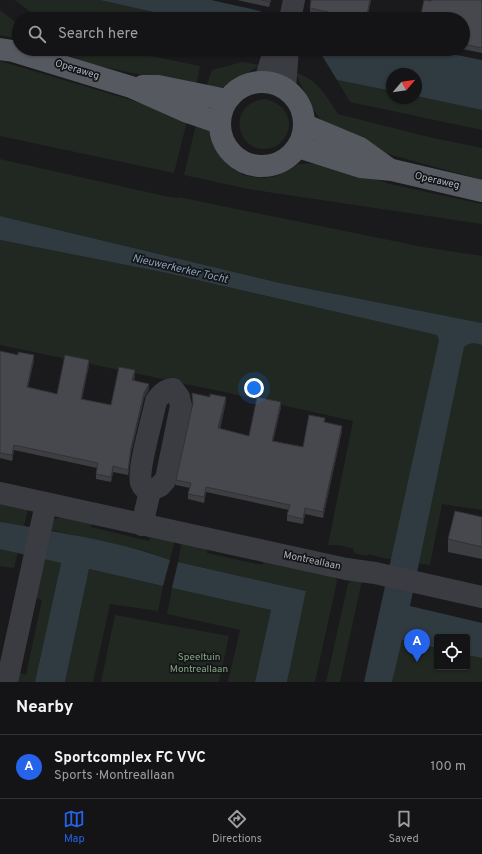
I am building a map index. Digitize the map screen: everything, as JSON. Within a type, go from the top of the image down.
[{"type":"main road","name":"Operaweg","points":[[0,49],[12,51]]},
{"type":"main road","name":"Operaweg","points":[[29,56],[131,87],[171,105],[220,123]]},
{"type":"main road","points":[[254,82],[264,82],[279,85],[285,88],[300,104],[304,118],[303,137],[298,147],[288,157],[276,164],[263,166],[249,164],[238,158],[228,148],[222,136],[220,123],[222,111],[227,100],[234,92],[254,82]]},
{"type":"main road","name":"Operaweg","points":[[131,87],[158,86],[227,100]]},
{"type":"main road","name":"Operaweg","points":[[304,125],[360,148],[392,170]]},
{"type":"main road","name":"Operaweg","points":[[298,147],[362,167],[392,170],[482,191]]},
{"type":"street","points":[[291,12],[294,0]]},
{"type":"street","points":[[264,82],[274,56]]},
{"type":"street","points":[[285,88],[287,56]]},
{"type":"street","points":[[142,525],[150,491]]},
{"type":"street","name":"Montreallaan","points":[[0,493],[43,514],[142,525],[346,569],[375,573],[482,597]]},
{"type":"street","points":[[7,682],[43,514]]},
{"type":"green space","points":[[15,0],[100,0],[153,12],[31,12]]},
{"type":"green space","points":[[0,10],[12,19],[12,38],[0,35]]},
{"type":"green space","points":[[69,56],[152,56],[200,66],[196,87],[91,64]]},
{"type":"green space","points":[[0,61],[188,117],[174,173],[0,136]]},
{"type":"green space","points":[[242,62],[261,65],[223,87],[206,88],[212,70]]},
{"type":"green space","points":[[295,72],[316,84],[325,94],[338,114],[429,137],[482,148],[482,180],[381,152],[327,128],[311,106]]},
{"type":"green space","points":[[337,80],[386,90],[386,104],[422,104],[422,97],[482,110],[482,130],[350,102]]},
{"type":"green space","points":[[265,99],[272,101],[283,109],[289,120],[289,127],[283,140],[278,145],[271,148],[259,149],[250,145],[243,138],[240,128],[240,119],[244,110],[252,103]]},
{"type":"green space","points":[[197,120],[212,134],[227,161],[243,175],[265,178],[277,176],[298,164],[323,163],[390,184],[482,204],[482,224],[248,189],[184,175]]},
{"type":"green space","points":[[0,159],[169,197],[178,197],[423,247],[482,256],[482,323],[280,283],[0,216]]},
{"type":"green space","points":[[0,240],[167,273],[482,345],[482,510],[442,504],[430,565],[383,558],[368,554],[367,556],[354,553],[354,549],[339,545],[328,545],[353,421],[0,345]]},
{"type":"green space","points":[[0,503],[28,509],[14,568],[0,566]]},
{"type":"green space","points":[[70,515],[93,521],[91,527],[149,541],[151,534],[175,539],[170,560],[145,551],[51,530],[53,519]]},
{"type":"green space","points":[[182,539],[207,546],[207,553],[262,565],[266,558],[334,574],[337,581],[315,682],[287,682],[306,591],[178,562]]},
{"type":"green space","points":[[45,559],[61,563],[35,682],[18,682],[20,673],[26,675],[42,600],[35,598]]},
{"type":"green space","points":[[89,569],[163,586],[158,611],[110,604],[93,682],[65,682]]},
{"type":"green space","points":[[362,580],[340,682],[326,682],[348,584],[351,581]]},
{"type":"green space","points":[[172,588],[271,610],[255,682],[228,682],[240,630],[167,614]]},
{"type":"green space","name":"Speeltuin Montreallaan","points":[[115,615],[229,636],[219,682],[101,682]]},
{"type":"green space","points":[[401,640],[434,647],[434,670],[470,670],[470,656],[482,658],[482,682],[392,682]]},
{"type":"water","points":[[100,0],[211,0],[261,12],[153,12]]},
{"type":"water","points":[[322,56],[462,56],[482,60],[482,110],[422,97],[422,68],[386,68],[386,90],[337,80]]},
{"type":"water","name":"Nieuwerkerker Tocht","points":[[0,216],[280,283],[482,323],[482,345],[473,343],[464,347],[410,606],[482,623],[482,658],[470,656],[470,634],[434,634],[434,647],[402,640],[392,682],[364,682],[439,340],[437,335],[167,273],[0,240]]},
{"type":"water","points":[[0,522],[111,543],[170,560],[163,586],[89,569],[65,682],[35,682],[61,563],[0,549]]},
{"type":"water","points":[[178,562],[306,591],[287,682],[255,682],[271,610],[172,588]]},
{"type":"building","points":[[311,0],[370,0],[367,12],[328,12],[310,8]]},
{"type":"building","points":[[424,0],[482,0],[482,48],[470,45],[470,12],[421,12]]},
{"type":"building","points":[[0,351],[18,355],[18,352],[34,355],[27,387],[57,394],[65,355],[89,360],[81,399],[111,405],[119,367],[135,370],[132,380],[149,384],[144,393],[131,448],[128,470],[113,466],[111,477],[96,474],[98,463],[14,445],[12,455],[0,453]]},
{"type":"building","points":[[192,393],[210,397],[210,394],[226,397],[218,428],[249,436],[257,397],[281,402],[272,441],[303,447],[309,415],[325,418],[324,422],[342,426],[323,512],[305,508],[303,519],[287,515],[290,505],[206,487],[204,497],[188,494],[191,483],[176,480],[193,403]]},
{"type":"building","points":[[455,511],[482,517],[482,547],[448,539]]},
{"type":"place","name":"Sportcomplex FC VVC","points":[[417,662]]}]
